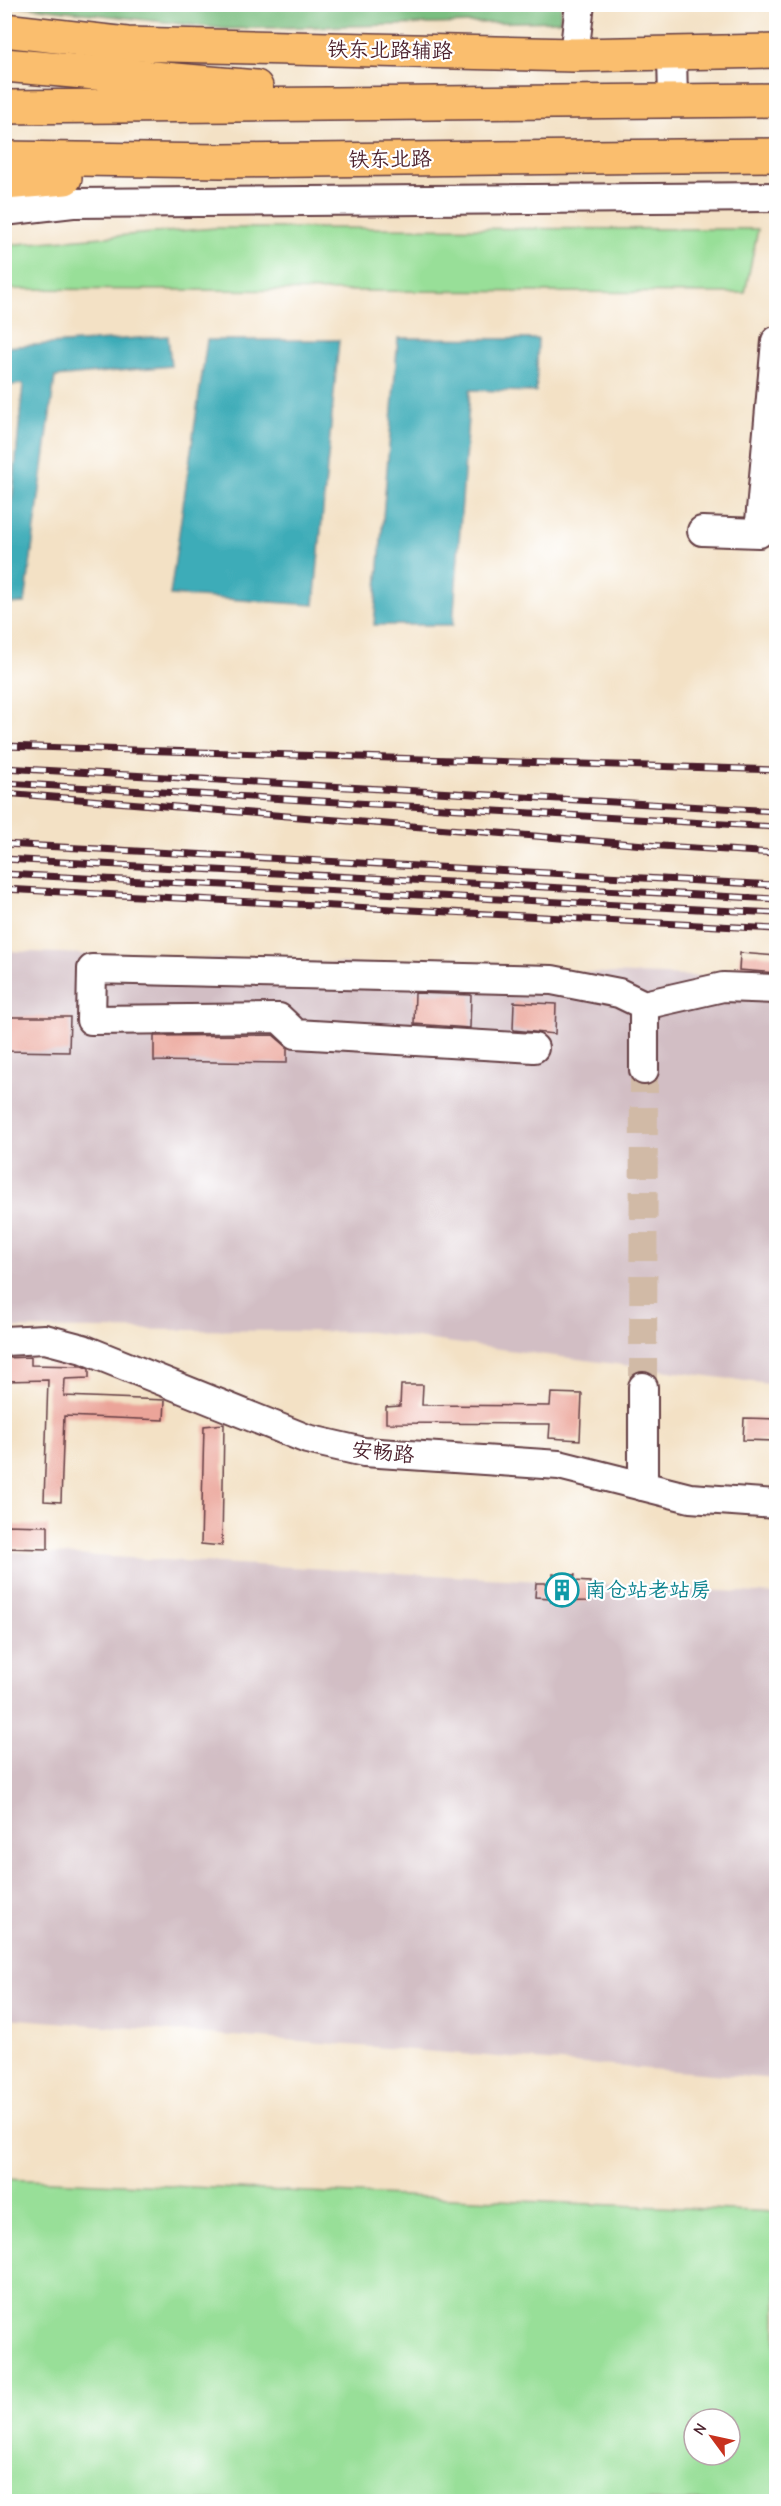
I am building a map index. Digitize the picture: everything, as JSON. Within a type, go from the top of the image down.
[{"type":"main road","name":"铁东北路辅路","points":[[4,30],[127,44],[574,55],[777,51]]},
{"type":"main road","points":[[4,65],[241,84],[337,103]]},
{"type":"main road","points":[[4,107],[777,100]]},
{"type":"main road","name":"铁东北路","points":[[4,158],[222,161],[777,155]]},
{"type":"main road","points":[[4,183],[159,170],[222,161]]},
{"type":"street","points":[[574,55],[580,4]]},
{"type":"street","points":[[672,54],[673,101]]},
{"type":"street","points":[[4,211],[73,203],[777,197]]},
{"type":"street","points":[[702,531],[759,533],[777,341]]},
{"type":"street","points":[[534,1048],[296,1034],[279,1018],[91,1020],[92,969],[552,980],[619,993],[644,1005],[723,987],[777,990]]},
{"type":"street","points":[[644,1005],[644,1070]]},
{"type":"street","name":"安畅路","points":[[4,1341],[45,1339],[83,1349],[307,1439],[338,1447],[364,1452],[559,1465],[690,1498],[777,1504]]},
{"type":"street","points":[[643,1387],[643,1486]]},
{"type":"shaded area","points":[[5,951],[776,979],[776,1385],[370,1332],[5,1328]]},
{"type":"shaded area","points":[[4,1551],[776,1594],[776,2079],[5,2018]]},
{"type":"green space","points":[[5,4],[561,5],[560,21],[225,29]]},
{"type":"green space","points":[[215,228],[758,229],[745,293],[5,289],[5,245]]},
{"type":"green space","points":[[4,2179],[776,2212],[776,2501],[5,2501]]},
{"type":"water","points":[[168,336],[171,366],[55,377],[25,603],[5,604],[5,575],[23,384],[5,386],[5,347]]},
{"type":"water","points":[[398,338],[538,339],[536,392],[470,390],[453,625],[374,625]]},
{"type":"water","points":[[207,340],[339,340],[314,605],[170,595]]},
{"type":"building","points":[[740,953],[777,956],[777,973],[739,970]]},
{"type":"building","points":[[415,993],[471,995],[470,1028],[414,1024]]},
{"type":"building","points":[[514,1002],[556,1004],[555,1034],[513,1030]]},
{"type":"building","points":[[4,1017],[70,1017],[69,1052],[4,1051]]},
{"type":"building","points":[[273,1035],[287,1047],[287,1063],[154,1061],[154,1036]]},
{"type":"building","points":[[31,1357],[31,1365],[82,1366],[89,1369],[89,1378],[65,1379],[64,1396],[165,1400],[164,1420],[64,1416],[61,1502],[44,1501],[48,1380],[4,1381],[4,1358]]},
{"type":"building","points":[[401,1385],[423,1385],[422,1405],[550,1406],[551,1393],[582,1394],[580,1440],[549,1438],[550,1424],[386,1423],[386,1407],[400,1406]]},
{"type":"building","points":[[744,1418],[776,1419],[775,1441],[743,1440]]},
{"type":"building","points":[[224,1424],[222,1546],[201,1544],[204,1426]]},
{"type":"building","points":[[4,1525],[48,1526],[48,1549],[4,1548]]},
{"type":"building","name":"南仓站老站房","points":[[553,1574],[575,1575],[574,1581],[590,1582],[589,1601],[551,1602],[551,1598],[535,1597],[536,1583],[553,1583]]},
{"type":"tunnel","points":[[643,1387],[644,1070]]},
{"type":"railway","points":[[4,746],[776,770]]},
{"type":"railway","points":[[4,768],[776,811]]},
{"type":"railway","points":[[4,783],[776,827]]},
{"type":"railway","points":[[4,793],[645,845],[776,853]]},
{"type":"railway","points":[[4,844],[776,885]]},
{"type":"railway","points":[[4,859],[776,899]]},
{"type":"railway","points":[[4,874],[776,913]]},
{"type":"railway","points":[[4,889],[776,929]]},
{"type":"place","name":"南仓站老站房","points":[[562,1590]]}]
